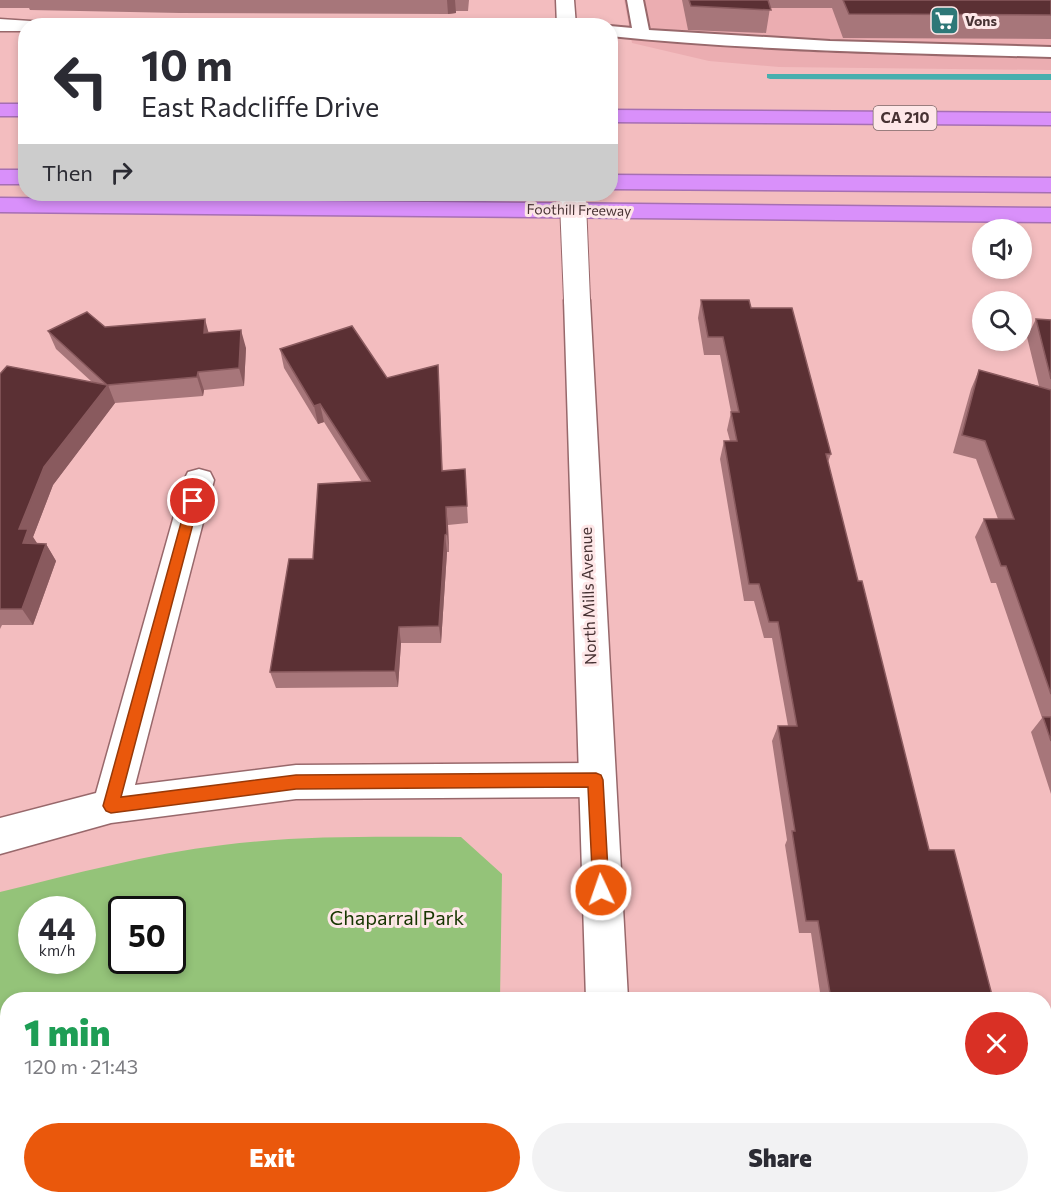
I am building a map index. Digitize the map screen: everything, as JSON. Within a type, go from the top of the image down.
[{"type":"highway","points":[[0,110],[18,110]]},
{"type":"highway","name":"CA 210","points":[[618,116],[1051,119]]},
{"type":"highway","points":[[759,118],[818,139]]},
{"type":"highway","points":[[0,177],[18,177]]},
{"type":"highway","points":[[618,182],[1051,185]]},
{"type":"highway","name":"Foothill Freeway","points":[[0,205],[1051,215]]},
{"type":"main road","points":[[565,0],[566,18]]},
{"type":"main road","points":[[0,25],[18,25]]},
{"type":"main road","name":"North Mills Avenue","points":[[573,201],[607,992]]},
{"type":"main road","points":[[111,806],[199,480]]},
{"type":"main road","points":[[0,836],[111,806],[296,782],[596,780]]},
{"type":"lane","points":[[635,0],[640,34]]},
{"type":"lane","points":[[618,33],[687,39],[830,46],[1051,52]]},
{"type":"shaded area","points":[[624,0],[1051,0],[1051,70],[779,67],[709,61],[632,43]]},
{"type":"green space","name":"Chaparral Park","points":[[461,837],[502,874],[500,992],[0,992],[0,892],[139,859],[195,849],[312,838]]},
{"type":"building","points":[[689,0],[768,0],[771,10],[691,6]]},
{"type":"building","points":[[843,0],[1051,0],[1051,15],[849,14]]},
{"type":"building","points":[[701,300],[749,300],[751,308],[792,308],[831,454],[826,454],[858,581],[862,581],[929,850],[954,850],[991,992],[830,992],[818,921],[806,921],[792,831],[795,831],[778,726],[797,726],[778,622],[769,622],[759,584],[749,584],[724,441],[737,441],[731,412],[739,412],[723,337],[708,337]]},
{"type":"building","points":[[87,312],[105,327],[205,319],[204,333],[241,330],[239,368],[198,372],[197,377],[108,385],[44,467],[19,529],[28,529],[23,543],[46,544],[22,609],[0,609],[0,374],[7,366],[107,385],[48,331]]},
{"type":"building","points":[[1036,319],[1051,320],[1051,379]]},
{"type":"building","points":[[352,326],[387,378],[438,365],[442,471],[465,469],[467,506],[446,507],[447,534],[445,535],[439,626],[399,627],[395,671],[270,672],[289,559],[313,559],[318,484],[370,481],[320,404],[314,406],[280,349]]},
{"type":"building","points":[[979,370],[1051,390],[1051,694],[1006,566],[1001,566],[984,519],[1014,519],[985,441],[962,435]]},
{"type":"building","points":[[1043,717],[1051,717],[1051,741]]},
{"type":"waterway","points":[[770,76],[1051,77]]},
{"type":"place","name":"Vons","points":[[944,21]]},
{"type":"route","points":[[193,501],[111,806],[296,782],[596,780],[601,890]]}]
